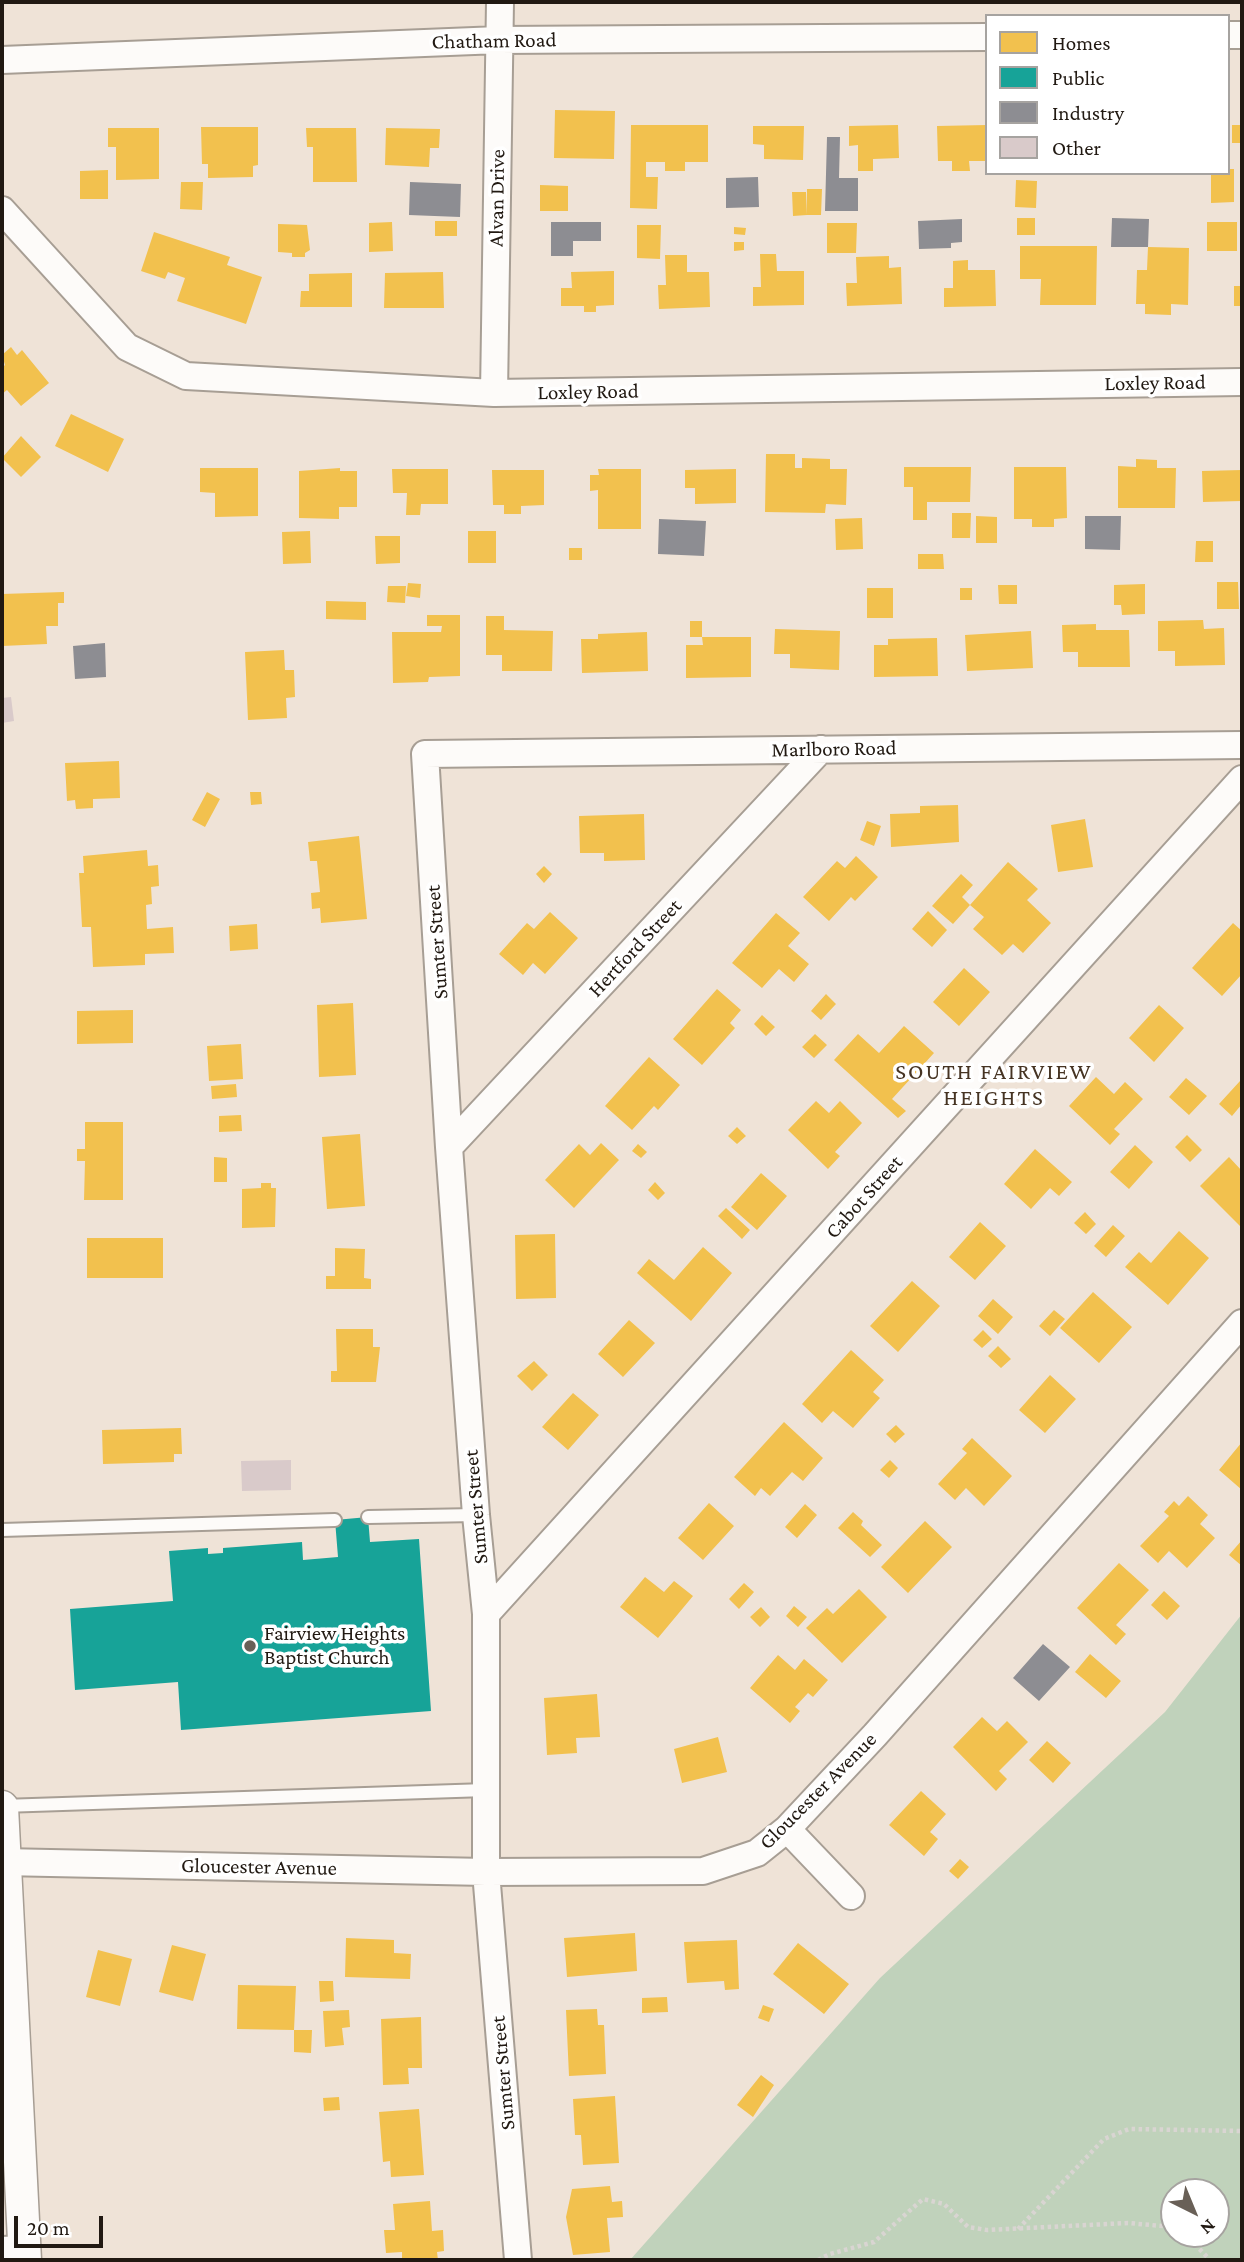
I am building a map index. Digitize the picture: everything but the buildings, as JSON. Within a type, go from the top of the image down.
[{"type":"street","name":"Alvan Drive","points":[[494,393],[500,2]]},
{"type":"street","name":"Chatham Road","points":[[2,60],[499,40],[985,37]]},
{"type":"street","name":"Loxley Road","points":[[2,210],[127,347],[186,376],[494,393],[1242,382]]},
{"type":"street","name":"Marlboro Road","points":[[425,754],[1242,745]]},
{"type":"street","name":"Hertford Street","points":[[449,1147],[821,749]]},
{"type":"street","name":"Sumter Street","points":[[425,754],[449,1147],[486,1614],[486,1872],[518,2260]]},
{"type":"street","name":"Cabot Street","points":[[486,1614],[1242,779]]},
{"type":"street","name":"Gloucester Avenue","points":[[3,1862],[486,1872],[704,1871],[757,1853],[787,1829],[875,1735],[1242,1323]]},
{"type":"street","points":[[2,1807],[17,2253]]},
{"type":"street","points":[[787,1829],[851,1896]]},
{"type":"lane","points":[[368,1517],[476,1514]]},
{"type":"lane","points":[[2,1530],[335,1520]]},
{"type":"lane","points":[[2,1807],[486,1790]]},
{"type":"path","points":[[1017,2229],[1104,2139],[1129,2129],[1242,2131]]},
{"type":"path","points":[[818,2260],[874,2242],[923,2199],[944,2204],[968,2227],[1017,2229],[1128,2223],[1160,2226]]},
{"type":"green space","points":[[1242,1614],[1242,2260],[630,2260],[880,1978],[1165,1712]]},
{"type":"place","name":"Fairview Heights Baptist Church","points":[[250,1646]]},
{"type":"district","name":"SOUTH FAIRVIEW HEIGHTS","points":[[994,1085]]}]
